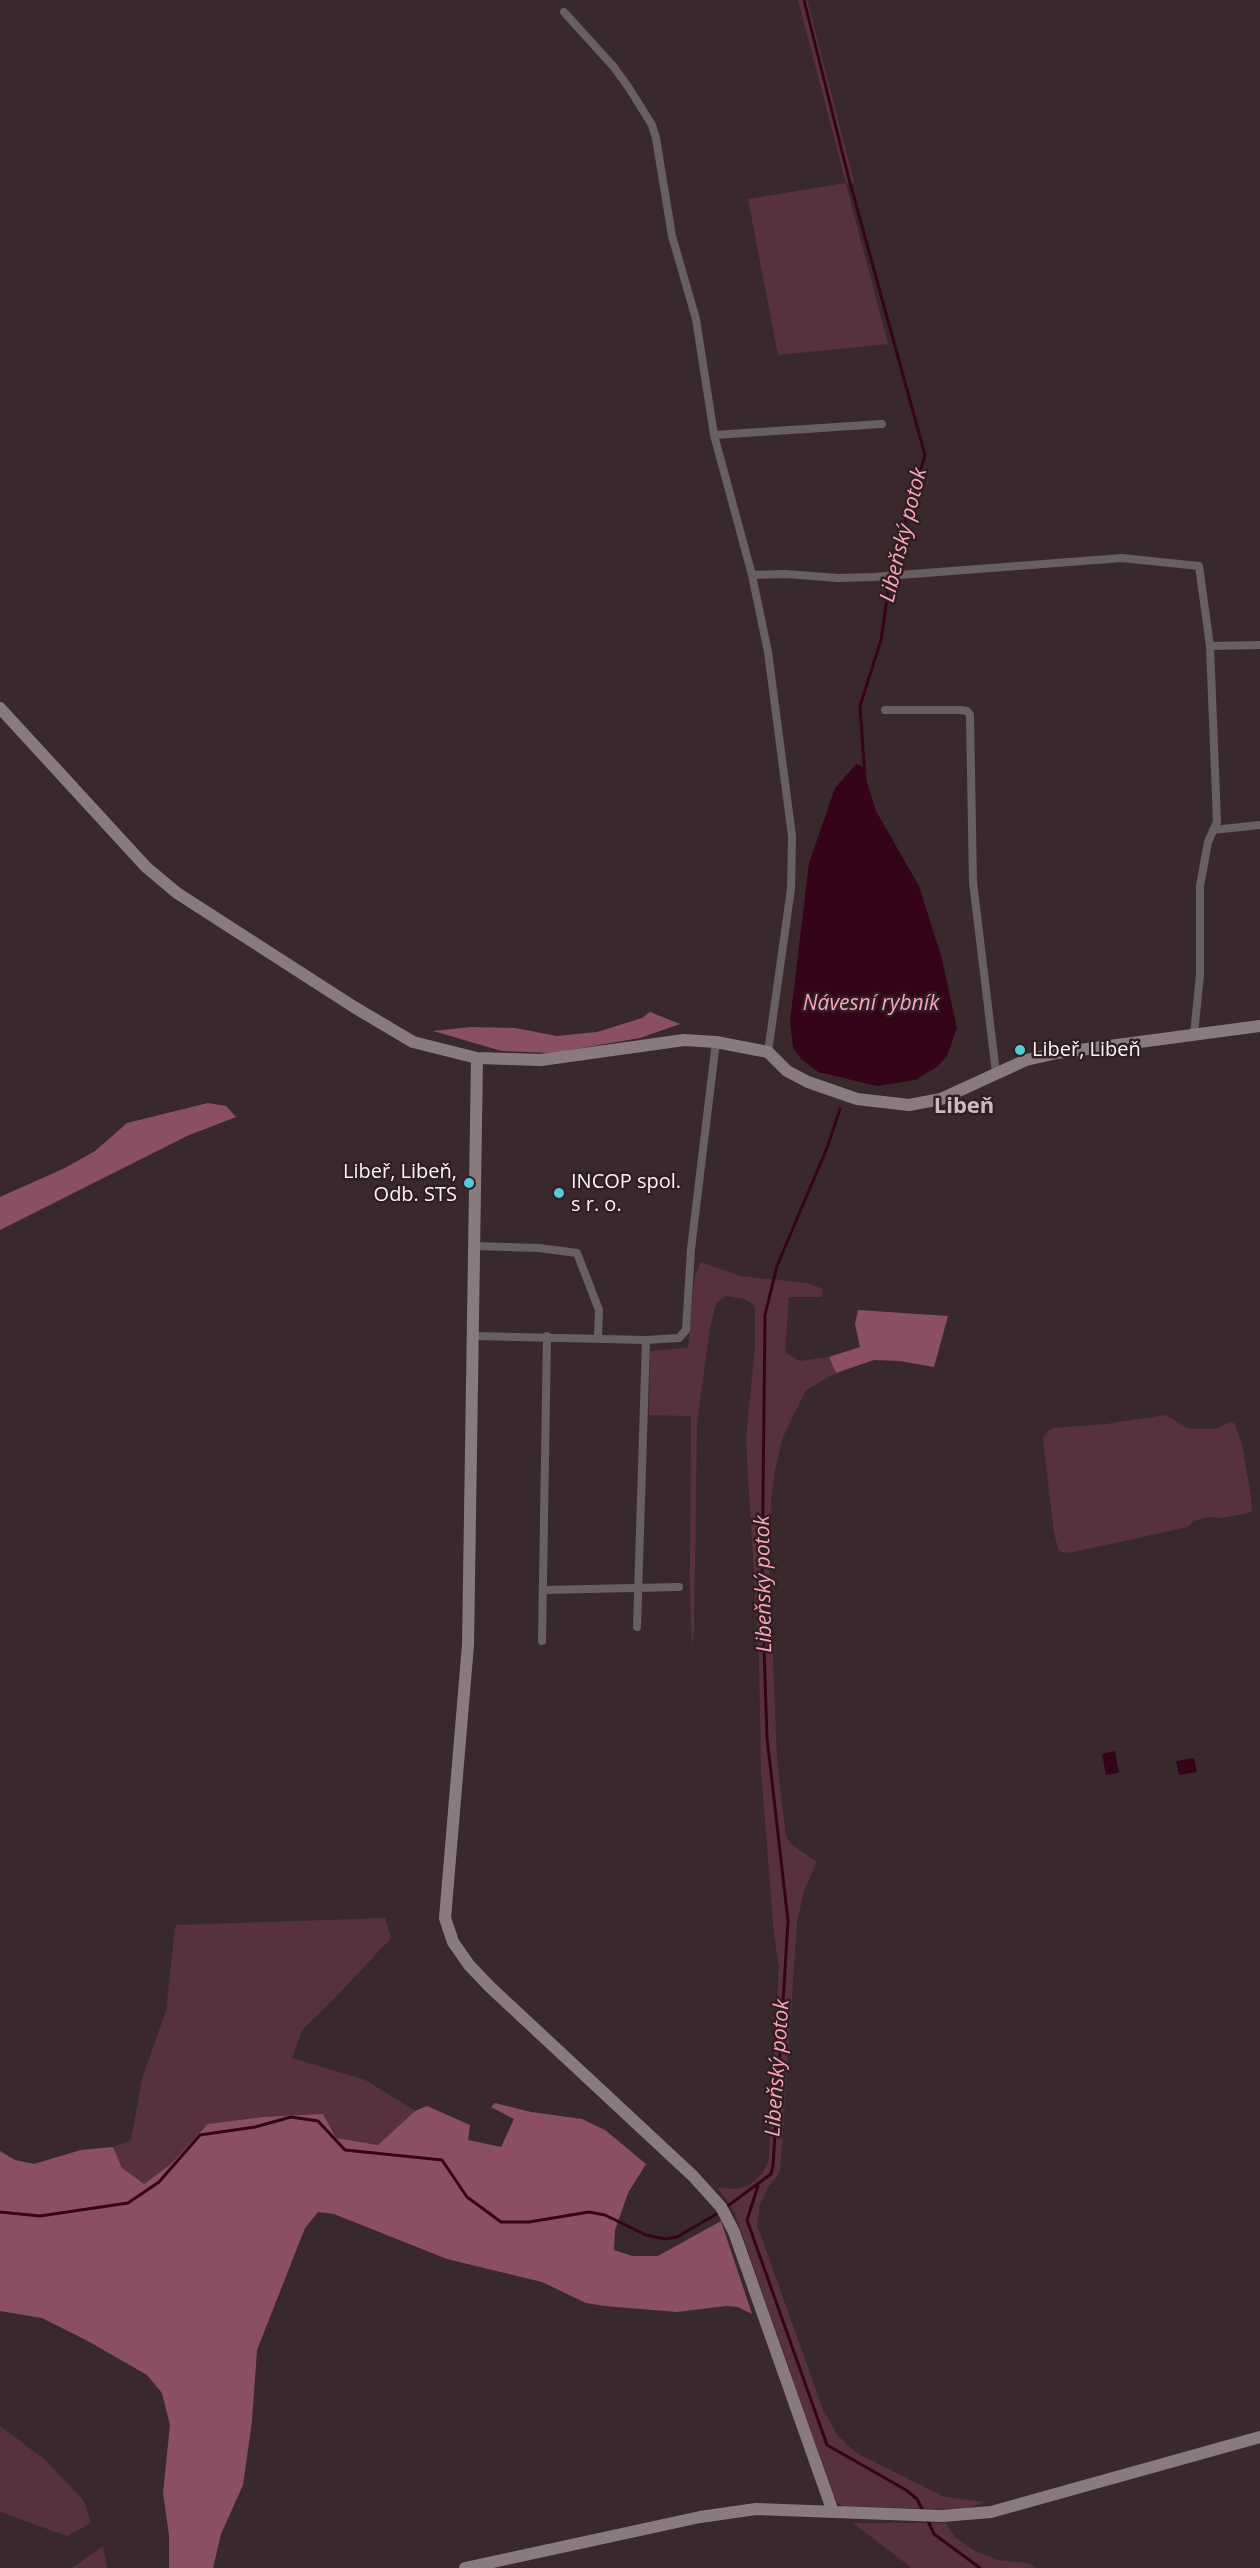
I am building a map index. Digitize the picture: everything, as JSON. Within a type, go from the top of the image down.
[{"type":"street","points":[[564,12],[613,66],[652,125],[659,152],[672,236],[696,320],[714,435],[752,575],[768,652],[792,836],[790,889],[768,1052]]},
{"type":"street","points":[[714,435],[882,424]]},
{"type":"street","points":[[752,575],[785,574],[850,578],[1122,558],[1199,566],[1210,646],[1216,822],[1208,842],[1200,886],[1200,975],[1194,1034]]},
{"type":"street","points":[[1210,646],[1260,645]]},
{"type":"street","points":[[0,708],[146,867],[177,893],[354,1007],[413,1042],[477,1058],[541,1060],[684,1040],[716,1042],[768,1052],[787,1071],[807,1082],[857,1099],[909,1105],[941,1099],[1026,1060],[1057,1053],[1260,1026]]},
{"type":"street","points":[[885,710],[960,710],[967,711],[970,715],[973,882],[996,1073]]},
{"type":"street","points":[[1213,830],[1260,825]]},
{"type":"street","points":[[473,1336],[646,1340],[679,1338],[686,1330],[691,1249],[700,1190],[716,1042]]},
{"type":"street","points":[[477,1058],[468,1645],[445,1918],[453,1942],[483,1980],[693,2176],[723,2212],[734,2232],[833,2512]]},
{"type":"street","points":[[475,1246],[539,1248],[578,1253],[599,1310],[598,1338]]},
{"type":"street","points":[[542,1641],[547,1336]]},
{"type":"street","points":[[637,1627],[646,1340]]},
{"type":"street","points":[[543,1590],[679,1587]]},
{"type":"street","points":[[465,2568],[700,2517],[756,2509],[964,2516],[991,2512],[1260,2436]]},
{"type":"shaded area","points":[[798,0],[807,0],[854,182],[846,184],[888,344],[778,355],[748,199],[846,183]]},
{"type":"shaded area","points":[[650,1012],[680,1024],[640,1038],[552,1053],[502,1051],[433,1031],[471,1027],[515,1028],[557,1036],[597,1032],[642,1018]]},
{"type":"shaded area","points":[[208,1103],[226,1106],[236,1117],[187,1136],[0,1230],[0,1197],[65,1168],[95,1151],[127,1123]]},
{"type":"shaded area","points":[[701,1262],[739,1276],[806,1283],[823,1289],[822,1297],[789,1297],[785,1352],[800,1361],[829,1357],[836,1373],[806,1390],[782,1439],[771,1500],[769,1559],[777,1761],[786,1837],[791,1844],[817,1862],[804,1890],[797,1922],[780,2172],[768,2187],[760,2204],[757,2225],[823,2410],[838,2436],[855,2452],[945,2497],[984,2502],[966,2509],[845,2507],[836,2502],[734,2211],[718,2188],[736,2189],[749,2185],[762,2174],[769,2159],[779,1966],[774,1935],[761,1769],[759,1658],[746,1439],[755,1347],[755,1306],[745,1299],[726,1296],[716,1303],[710,1328],[697,1422],[692,1647],[691,1416],[649,1415],[650,1351],[688,1348],[695,1276]]},
{"type":"shaded area","points":[[858,1310],[948,1316],[934,1367],[900,1361],[874,1360],[836,1373],[829,1357],[860,1347],[855,1324]]},
{"type":"shaded area","points":[[1166,1415],[1189,1429],[1215,1429],[1230,1422],[1234,1423],[1242,1444],[1252,1512],[1222,1518],[1208,1517],[1193,1521],[1188,1527],[1069,1553],[1059,1551],[1054,1533],[1043,1438],[1047,1432],[1054,1428],[1106,1424]]},
{"type":"shaded area","points":[[385,1918],[391,1938],[302,2030],[292,2058],[365,2080],[415,2111],[378,2145],[336,2138],[263,2117],[209,2124],[171,2164],[143,2185],[122,2168],[113,2147],[131,2140],[142,2079],[166,2011],[177,1925]]},
{"type":"shaded area","points":[[495,2103],[531,2112],[582,2119],[605,2130],[646,2164],[628,2193],[615,2230],[614,2250],[632,2256],[658,2256],[721,2221],[752,2314],[738,2307],[726,2306],[677,2312],[586,2303],[542,2282],[447,2259],[334,2214],[318,2212],[305,2228],[257,2350],[252,2421],[243,2485],[221,2534],[213,2568],[169,2568],[169,2535],[163,2493],[170,2425],[162,2393],[147,2375],[86,2340],[42,2318],[0,2311],[0,2151],[15,2160],[34,2164],[81,2150],[113,2147],[122,2168],[144,2184],[171,2164],[208,2124],[263,2117],[323,2114],[336,2138],[378,2145],[415,2111],[427,2106],[470,2125],[468,2140],[501,2147],[514,2119],[491,2107]]},
{"type":"shaded area","points":[[0,2426],[44,2459],[84,2501],[91,2523],[67,2536],[0,2512]]},
{"type":"shaded area","points":[[853,2523],[945,2523],[956,2538],[975,2551],[997,2560],[1028,2563],[1036,2568],[912,2568]]},
{"type":"shaded area","points":[[103,2546],[107,2568],[72,2568]]},
{"type":"water","name":"Návesní rybník","points":[[856,764],[862,766],[876,811],[919,886],[942,959],[957,1028],[947,1056],[937,1067],[915,1080],[877,1086],[818,1072],[801,1059],[793,1048],[790,1021],[809,863],[835,788]]},
{"type":"water","points":[[1115,1751],[1119,1773],[1106,1775],[1102,1754]]},
{"type":"water","points":[[1194,1758],[1197,1772],[1179,1775],[1176,1761]]},
{"type":"waterway","name":"Libeňský potok","points":[[804,0],[849,179],[925,455],[891,571],[881,640],[860,706],[865,778]]},
{"type":"waterway","name":"Libeňský potok","points":[[725,2208],[771,2174],[773,2166],[788,1921],[767,1738],[762,1587],[765,1315],[777,1266],[827,1148],[840,1109]]},
{"type":"waterway","name":"Libeňský potok","points":[[0,2212],[40,2216],[128,2203],[159,2182],[200,2135],[255,2127],[291,2117],[318,2121],[345,2150],[442,2160],[467,2197],[501,2222],[529,2222],[589,2212],[605,2215],[646,2235],[665,2239],[677,2237],[720,2212]]},
{"type":"waterway","points":[[758,2186],[747,2220],[827,2445],[906,2490],[917,2499],[923,2511]]},
{"type":"waterway","points":[[927,2519],[934,2534],[980,2568]]},
{"type":"place","name":"Libeř, Libeň","points":[[1020,1050]]},
{"type":"place","name":"Libeř, Libeň, Odb. STS","points":[[469,1183]]},
{"type":"place","name":"INCOP spol. s r. o.","points":[[559,1193]]},
{"type":"district","name":"Libeň","points":[[964,1107]]}]
